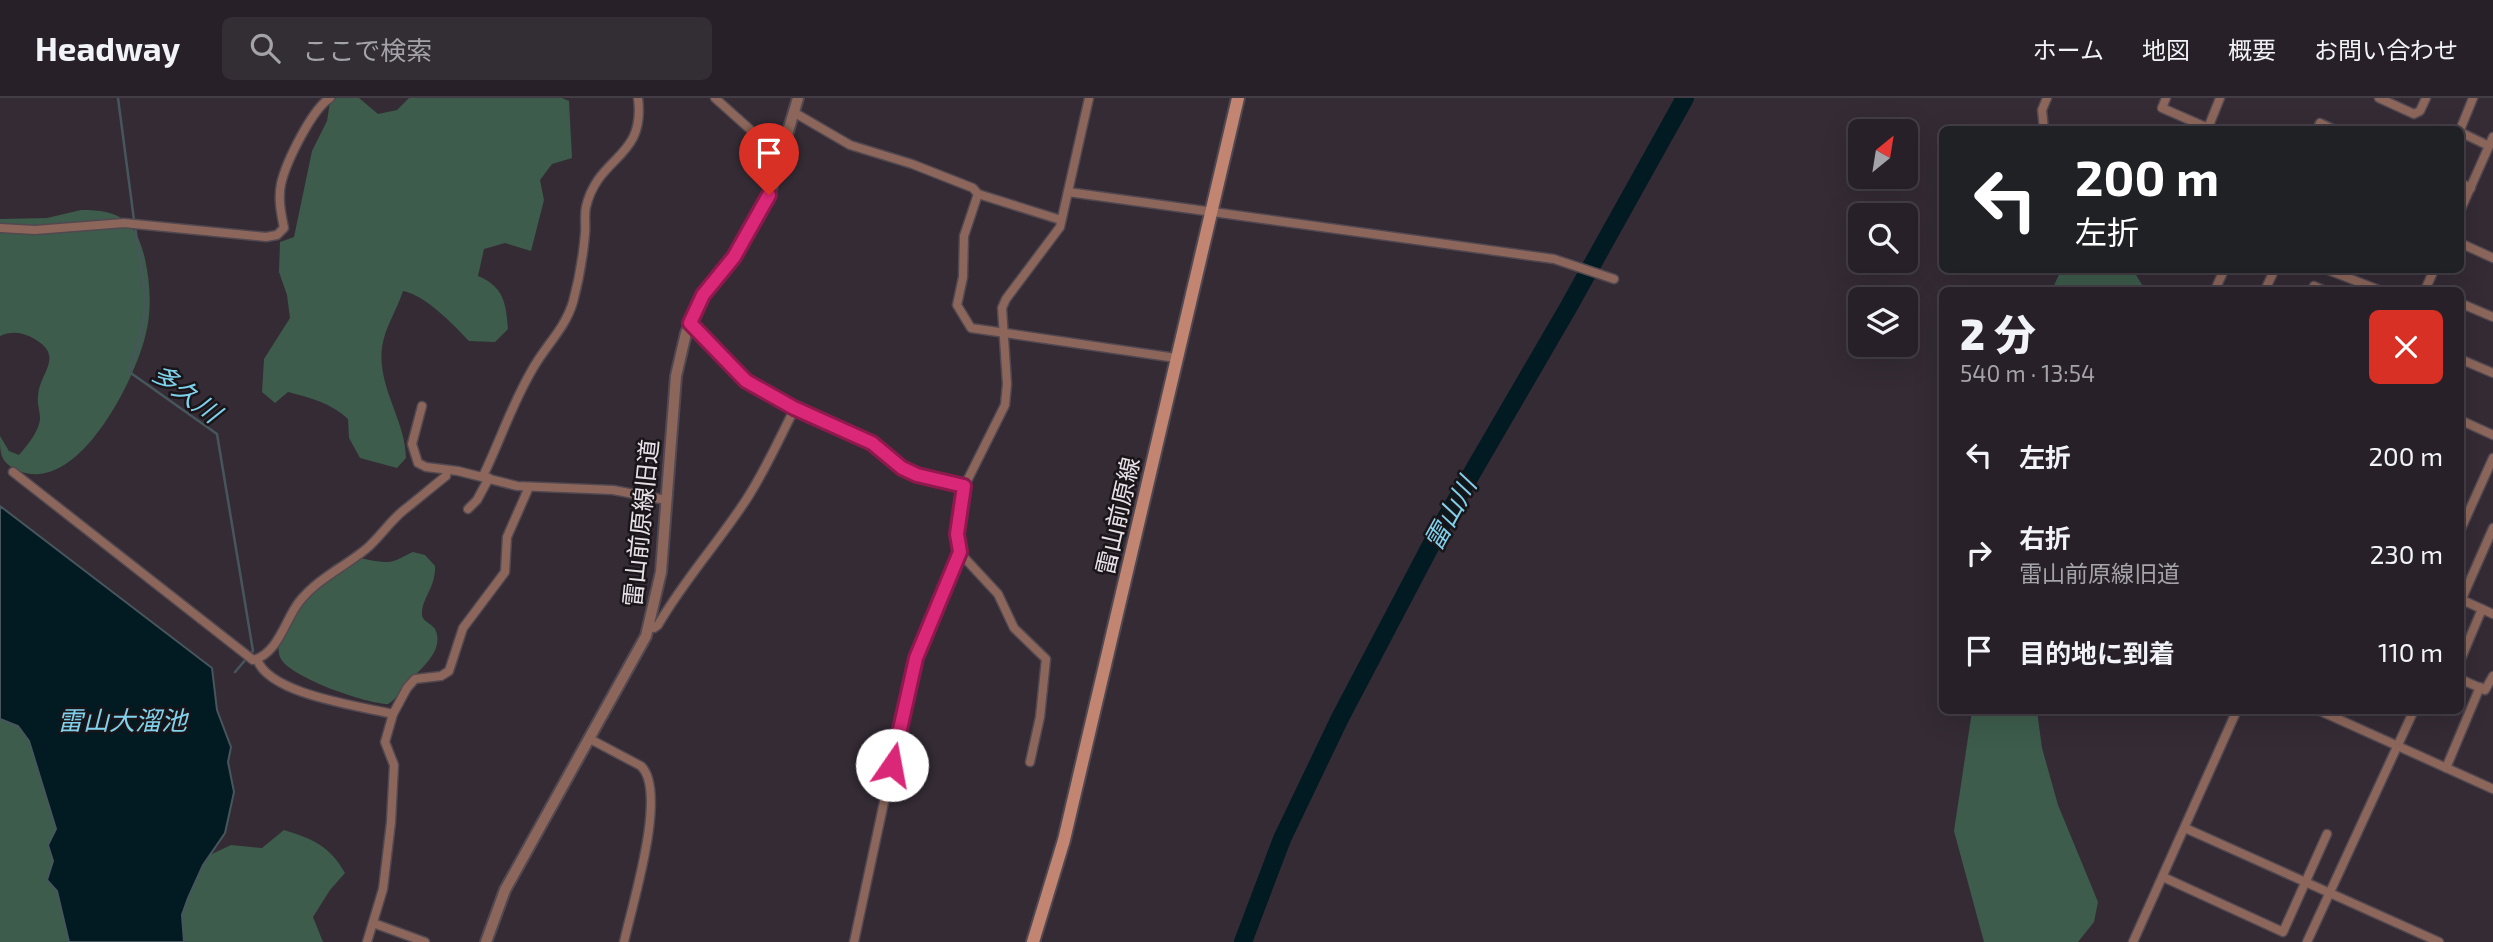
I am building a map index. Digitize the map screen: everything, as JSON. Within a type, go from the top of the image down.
[{"type":"main road","name":"雷山前原線","points":[[1033,942],[1064,840],[1238,98]]},
{"type":"street","points":[[0,228],[35,230],[124,223],[265,237],[277,235],[284,228],[279,199],[286,172],[322,103],[330,98]]},
{"type":"street","points":[[468,509],[477,500],[505,422],[532,369],[561,329],[572,304],[586,232],[586,208],[605,169],[627,150],[639,128],[638,98]]},
{"type":"street","points":[[715,98],[753,132],[783,146]]},
{"type":"street","name":"雷山前原線旧道","points":[[486,942],[505,890],[640,649],[649,626],[661,572],[676,376],[690,323],[703,295],[734,257],[769,195],[798,98]]},
{"type":"street","points":[[854,942],[916,658],[960,552],[957,534],[964,486],[1005,405],[1007,384],[1002,308],[1039,257],[1061,220],[1089,98]]},
{"type":"street","points":[[2044,126],[2042,110],[2047,98]]},
{"type":"street","points":[[2166,98],[2162,108],[2203,126]]},
{"type":"street","points":[[2211,126],[2220,98]]},
{"type":"street","points":[[2381,98],[2414,114],[2420,111],[2426,98]]},
{"type":"street","points":[[2462,126],[2473,98]]},
{"type":"street","points":[[795,113],[850,145],[912,164],[973,188],[978,194],[1061,220]]},
{"type":"street","points":[[2464,132],[2491,141],[2464,203]]},
{"type":"street","points":[[2464,185],[2471,188]]},
{"type":"street","points":[[1068,192],[1568,262],[1614,279]]},
{"type":"street","points":[[978,194],[964,236],[962,277],[957,305],[971,328],[1176,358]]},
{"type":"street","points":[[2464,245],[2493,258]]},
{"type":"street","points":[[2339,273],[2372,287]]},
{"type":"street","points":[[2464,305],[2493,317]]},
{"type":"street","points":[[690,323],[746,381],[794,408],[872,443],[902,468],[917,475],[964,486]]},
{"type":"street","points":[[2464,361],[2493,373]]},
{"type":"street","points":[[422,405],[412,443],[418,463],[426,467],[529,487],[612,489],[666,500]]},
{"type":"street","points":[[649,626],[654,628],[658,625],[686,580],[706,558],[720,533],[747,498],[794,408]]},
{"type":"street","points":[[2464,422],[2493,435]]},
{"type":"street","points":[[2464,522],[2493,458]]},
{"type":"street","points":[[255,659],[272,648],[297,605],[321,579],[349,563],[371,545],[404,509],[446,476],[447,470]]},
{"type":"street","points":[[13,472],[245,654],[255,659],[263,672],[295,690],[393,714]]},
{"type":"street","points":[[368,942],[383,890],[391,822],[394,765],[385,742],[393,714],[415,679],[440,676],[449,671],[463,628],[505,572],[508,537],[523,507],[529,487]]},
{"type":"street","points":[[2464,593],[2493,528]]},
{"type":"street","points":[[960,552],[998,594],[1014,628],[1046,659],[1040,717],[1030,761]]},
{"type":"street","points":[[2464,601],[2493,614]]},
{"type":"street","points":[[2464,652],[2482,609]]},
{"type":"street","points":[[2464,681],[2485,690],[2493,676]]},
{"type":"street","points":[[2446,768],[2480,687]]},
{"type":"street","points":[[2133,942],[2234,714]]},
{"type":"street","points":[[2327,714],[2493,789]]},
{"type":"street","points":[[2307,942],[2412,714]]},
{"type":"street","points":[[590,739],[641,766],[648,772],[652,791],[652,817],[624,942]]},
{"type":"street","points":[[2185,828],[2439,942]]},
{"type":"street","points":[[2163,877],[2283,932],[2327,834]]},
{"type":"street","points":[[373,923],[425,942]]},
{"type":"green space","points":[[336,98],[359,98],[378,114],[397,110],[409,98],[562,98],[569,101],[572,158],[552,164],[540,180],[544,200],[531,251],[505,243],[484,249],[478,276],[493,285],[502,297],[508,329],[495,342],[469,341],[429,304],[403,291],[382,347],[387,390],[405,444],[406,458],[397,468],[360,458],[349,438],[348,419],[328,405],[288,392],[275,403],[262,392],[264,359],[290,318],[287,295],[279,272],[280,242],[294,237],[312,151],[327,121],[330,102]]},
{"type":"green space","points":[[81,210],[116,215],[131,226],[137,235],[145,259],[149,286],[150,305],[146,333],[130,378],[117,404],[82,451],[61,467],[39,474],[17,470],[7,464],[2,456],[0,436],[9,451],[19,455],[32,438],[38,428],[39,388],[49,358],[48,351],[42,344],[31,337],[16,333],[0,336],[0,219],[47,218]]},
{"type":"green space","points":[[2060,273],[2135,273],[2143,287],[2053,287]]},
{"type":"green space","points":[[413,552],[425,555],[435,566],[422,616],[435,629],[437,645],[429,660],[391,702],[378,703],[331,689],[299,674],[281,659],[281,635],[287,621],[306,592],[327,570],[350,558],[388,562]]},
{"type":"green space","points":[[0,712],[30,730],[58,807],[77,942],[0,942]]},
{"type":"green space","points":[[1972,714],[2037,714],[2042,748],[2058,805],[2098,902],[2094,922],[2078,942],[1984,942],[1954,831]]},
{"type":"green space","points":[[284,830],[320,845],[333,856],[345,873],[330,890],[313,917],[323,942],[176,942],[174,919],[195,862],[231,845],[262,848]]},
{"type":"water","name":"雷山大溜池","points":[[0,506],[212,668],[217,710],[231,747],[228,762],[234,792],[225,833],[203,865],[182,915],[184,942],[69,942],[57,891],[47,880],[53,861],[48,845],[56,829],[29,741],[18,726],[0,719]]},
{"type":"waterway","name":"多久川","points":[[118,98],[134,220]]},
{"type":"waterway","name":"雷山川","points":[[1243,942],[1282,839],[1340,718],[1440,528],[1568,308],[1685,98]]},
{"type":"waterway","name":"多久川","points":[[135,227],[145,299],[141,331],[128,371],[217,434],[253,651],[235,672]]},
{"type":"route","points":[[769,195],[734,257],[703,295],[690,323],[694,324],[746,381],[794,408],[872,443],[902,468],[917,475],[964,486],[957,534],[960,552],[916,658],[892,765]]}]
